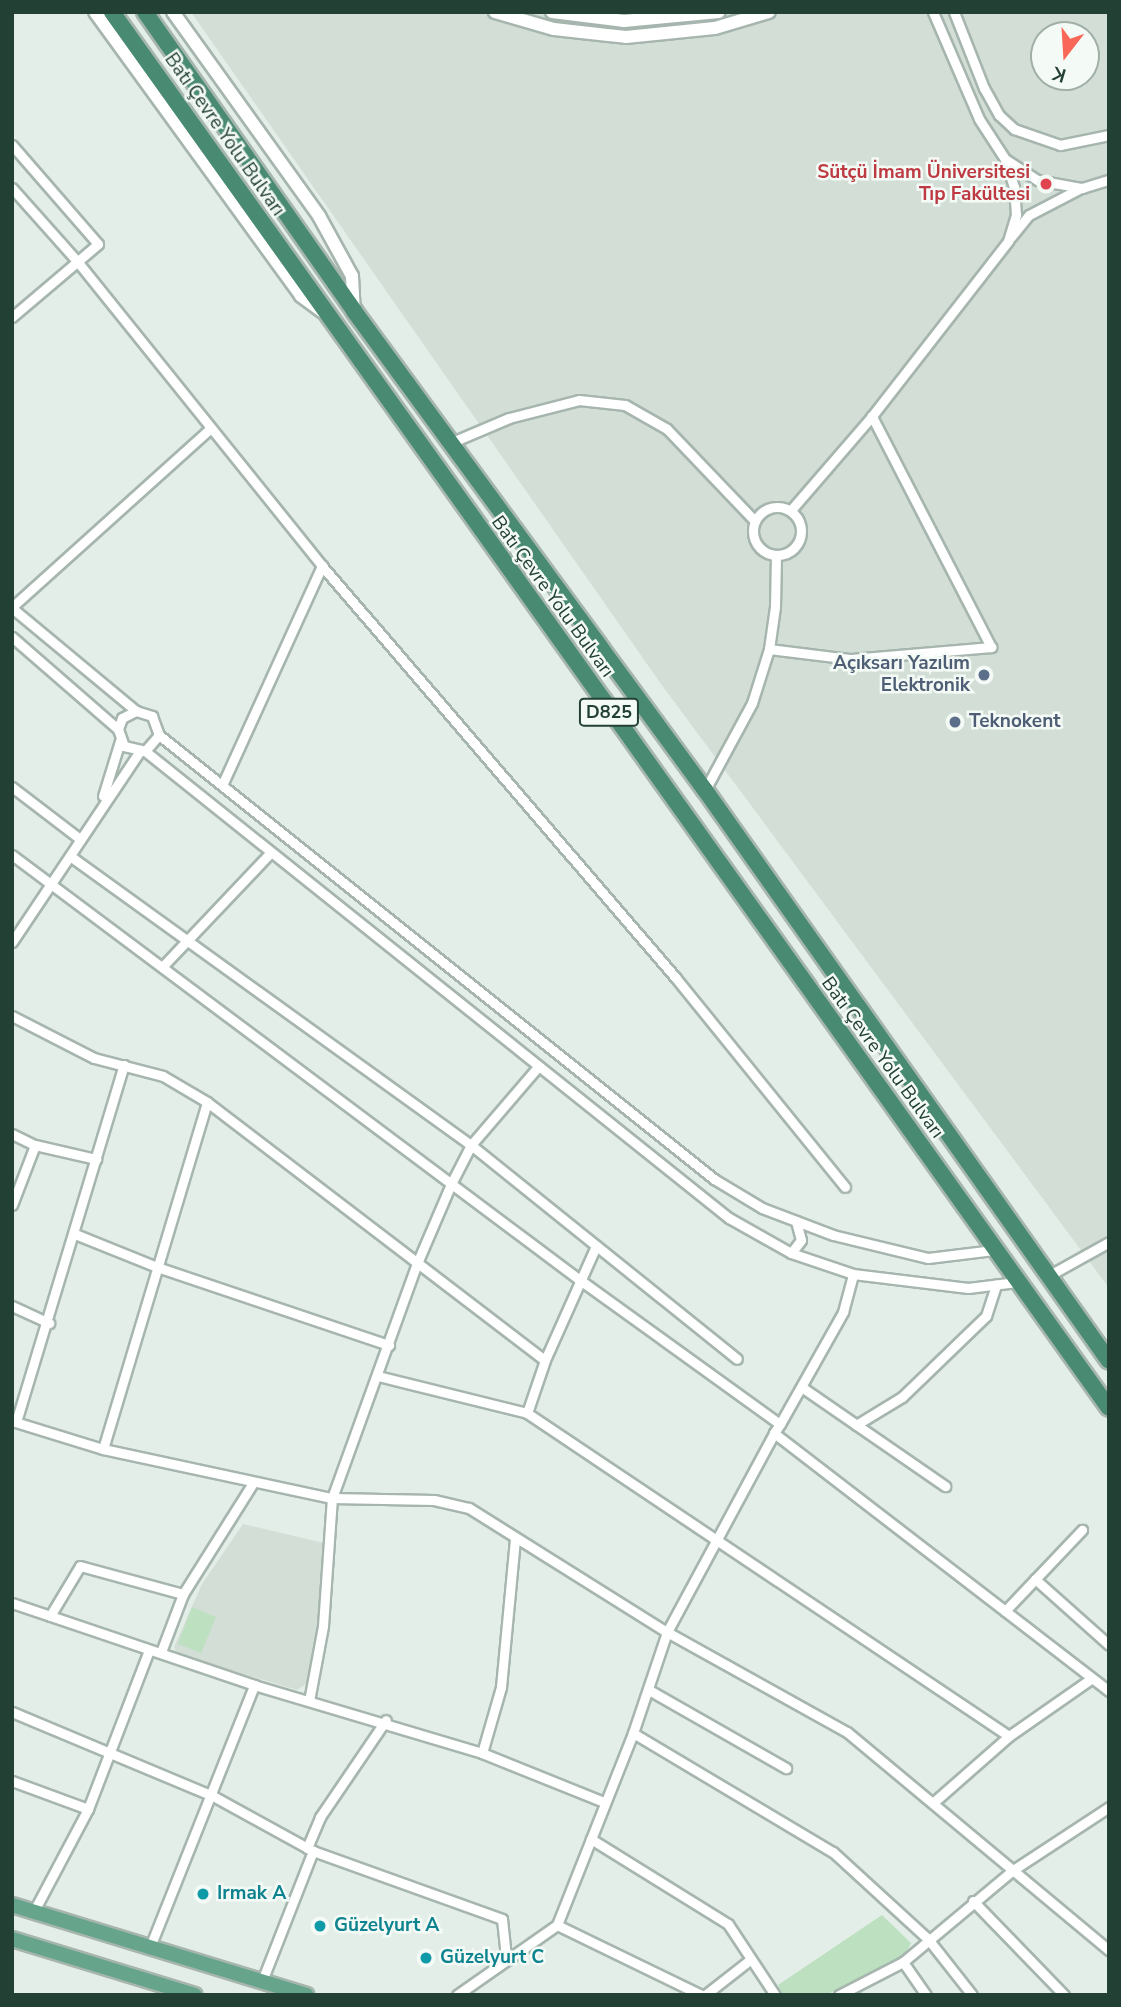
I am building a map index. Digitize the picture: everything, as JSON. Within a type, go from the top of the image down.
[{"type":"highway","name":"Batı Çevre Yolu Bulvarı","points":[[112,12],[323,313],[1109,1408]]},
{"type":"highway","name":"Batı Çevre Yolu Bulvarı","points":[[145,12],[354,311],[705,790],[1109,1362]]},
{"type":"main road","points":[[12,1905],[307,1995]]},
{"type":"main road","points":[[12,1939],[176,1992],[195,1995]]},
{"type":"street","points":[[95,12],[301,296],[323,313]]},
{"type":"street","points":[[173,12],[319,216],[352,276],[354,311]]},
{"type":"street","points":[[495,12],[554,29],[625,37],[715,28],[769,12]]},
{"type":"street","points":[[552,12],[624,21],[719,12]]},
{"type":"street","points":[[933,12],[979,120],[1004,159],[1014,187],[1016,215],[1008,242]]},
{"type":"street","points":[[954,12],[984,88],[999,115],[1014,129],[1060,145],[1109,135]]},
{"type":"street","points":[[12,145],[98,244],[12,317]]},
{"type":"street","points":[[1004,159],[1037,180],[1082,188]]},
{"type":"street","points":[[791,510],[872,416],[1029,215],[1082,188],[1109,180]]},
{"type":"street","points":[[12,188],[77,261],[209,429],[322,566],[674,978],[845,1187]]},
{"type":"street","points":[[450,443],[509,418],[579,400],[625,405],[667,429],[755,521],[757,543],[776,555],[791,551],[800,539],[800,523],[791,510]]},
{"type":"street","points":[[769,649],[851,659],[990,648],[872,416]]},
{"type":"street","points":[[209,429],[12,607],[136,711],[152,716],[159,735],[223,783],[703,1171],[762,1208],[833,1236],[928,1258],[994,1250]]},
{"type":"street","points":[[755,521],[766,509],[791,510]]},
{"type":"street","points":[[705,790],[752,703],[769,649],[776,555]]},
{"type":"street","points":[[223,783],[322,566]]},
{"type":"street","points":[[12,637],[118,729]]},
{"type":"street","points":[[100,806],[120,741],[118,729],[122,718],[136,711]]},
{"type":"street","points":[[12,942],[100,806],[142,752],[159,735]]},
{"type":"street","points":[[120,741],[142,752],[271,852],[537,1068],[729,1219],[791,1253],[853,1274],[968,1288],[1017,1282]]},
{"type":"street","points":[[12,787],[80,839]]},
{"type":"street","points":[[162,967],[271,852]]},
{"type":"street","points":[[12,855],[580,1280],[780,1424]]},
{"type":"street","points":[[70,856],[471,1145],[737,1359]]},
{"type":"street","points":[[12,1016],[94,1058],[163,1076],[207,1102],[545,1360]]},
{"type":"street","points":[[124,1065],[48,1322],[14,1422],[103,1449],[332,1498],[434,1500],[469,1508],[667,1632],[847,1732],[935,1801],[1109,1951]]},
{"type":"street","points":[[309,1701],[323,1626],[332,1498],[418,1261],[451,1184],[471,1145],[537,1068]]},
{"type":"street","points":[[103,1449],[207,1102]]},
{"type":"street","points":[[12,1134],[36,1144],[96,1159]]},
{"type":"street","points":[[12,1205],[36,1144]]},
{"type":"street","points":[[791,1253],[801,1240],[796,1221]]},
{"type":"street","points":[[75,1234],[158,1267],[389,1345]]},
{"type":"street","points":[[1048,1276],[1109,1242]]},
{"type":"street","points":[[527,1413],[545,1360],[596,1246]]},
{"type":"street","points":[[457,1995],[506,1958],[557,1925],[604,1802],[634,1733],[667,1632],[716,1538],[774,1433],[803,1388],[843,1312],[853,1274]]},
{"type":"street","points":[[856,1425],[902,1397],[986,1316],[996,1285]]},
{"type":"street","points":[[12,1306],[48,1322]]},
{"type":"street","points":[[378,1376],[527,1413],[1009,1736]]},
{"type":"street","points":[[803,1388],[945,1486]]},
{"type":"street","points":[[774,1433],[1109,1691]]},
{"type":"street","points":[[161,1652],[183,1594],[253,1482]]},
{"type":"street","points":[[1005,1611],[1082,1530]]},
{"type":"street","points":[[482,1753],[501,1687],[514,1538]]},
{"type":"street","points":[[50,1616],[80,1566],[183,1594]]},
{"type":"street","points":[[1035,1579],[1109,1644]]},
{"type":"street","points":[[12,1603],[254,1685],[386,1720],[482,1753],[604,1802]]},
{"type":"street","points":[[34,1911],[88,1809],[149,1650]]},
{"type":"street","points":[[935,1801],[1009,1736],[1092,1678]]},
{"type":"street","points":[[150,1947],[213,1796],[254,1685]]},
{"type":"street","points":[[649,1690],[786,1768]]},
{"type":"street","points":[[13,1715],[213,1796],[310,1850],[502,1919],[506,1958]]},
{"type":"street","points":[[262,1981],[320,1817],[386,1720]]},
{"type":"street","points":[[634,1733],[833,1852],[928,1939],[972,1995]]},
{"type":"street","points":[[12,1781],[88,1809]]},
{"type":"street","points":[[839,1995],[904,1962],[973,1901],[1013,1870],[1108,1809]]},
{"type":"street","points":[[591,1839],[728,1924],[775,1995]]},
{"type":"street","points":[[973,1901],[1064,1995]]},
{"type":"street","points":[[557,1925],[703,1995],[751,1959]]},
{"type":"street","points":[[904,1962],[926,1995]]},
{"type":"shaded area","points":[[191,12],[1109,12],[1109,1288],[661,684]]},
{"type":"shaded area","points":[[243,1524],[324,1543],[320,1623],[306,1684],[297,1690],[177,1654],[174,1647],[202,1584]]},
{"type":"green space","points":[[192,1607],[216,1617],[201,1653],[178,1644]]},
{"type":"green space","points":[[882,1915],[911,1943],[904,1957],[826,1995],[783,1995],[778,1985]]},
{"type":"place","name":"Sütçü İmam Üniversitesi Tıp Fakültesi","points":[[1046,184]]},
{"type":"place","name":"Açıksarı Yazılım Elektronik","points":[[984,675]]},
{"type":"place","name":"Teknokent","points":[[955,722]]},
{"type":"place","name":"Irmak A","points":[[203,1894]]},
{"type":"place","name":"Güzelyurt A","points":[[320,1926]]},
{"type":"place","name":"Güzelyurt C","points":[[426,1958]]}]
